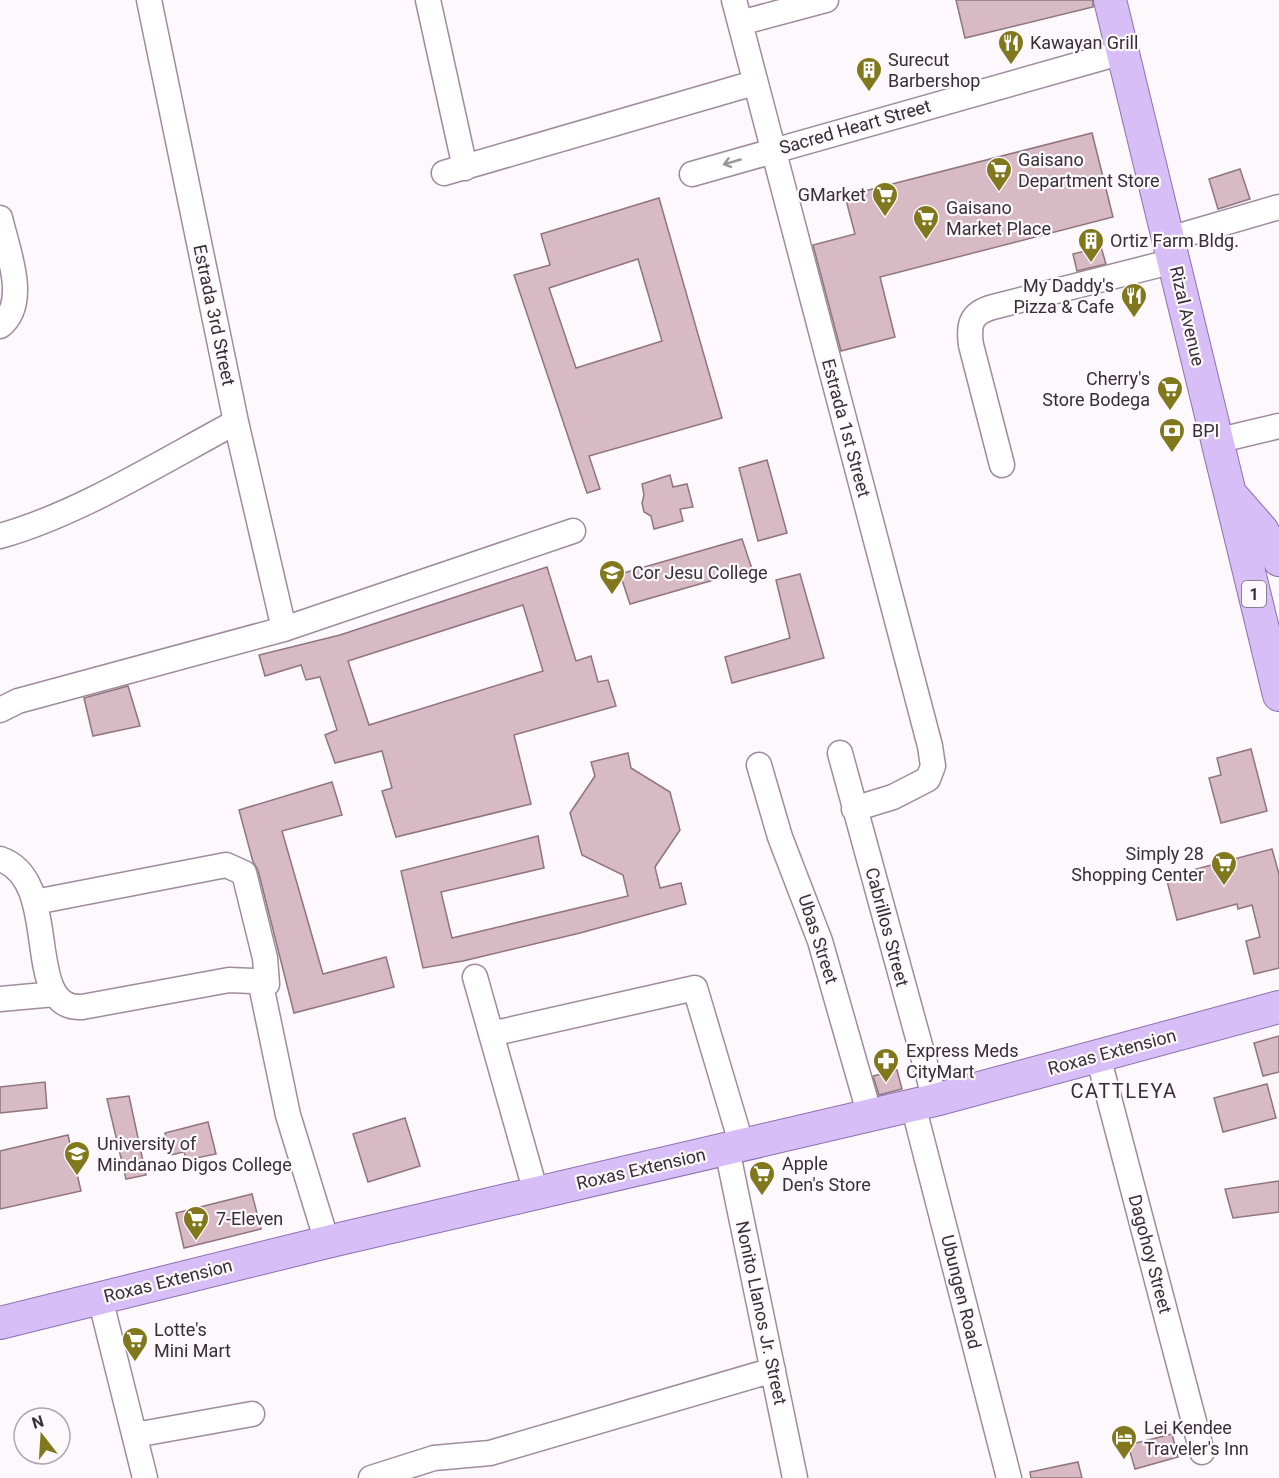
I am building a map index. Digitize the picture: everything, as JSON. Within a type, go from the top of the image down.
[{"type":"main road","name":"Rizal Avenue","points":[[1110,0],[1279,695]]},
{"type":"main road","name":"Rizal Avenue","points":[[1229,493],[1262,530],[1279,560]]},
{"type":"main road","name":"Roxas Extension","points":[[0,1323],[327,1242],[924,1103],[1279,1007]]},
{"type":"street","name":"Estrada 3rd Street","points":[[149,0],[236,422],[284,629]]},
{"type":"street","points":[[428,0],[454,171],[754,83]]},
{"type":"street","name":"Estrada 1st Street","points":[[734,0],[930,746],[933,766],[928,779],[915,787],[854,809]]},
{"type":"street","points":[[740,23],[826,0]]},
{"type":"street","name":"Sacred Heart Street","points":[[692,174],[1123,52]]},
{"type":"street","points":[[1002,465],[971,345],[969,328],[975,315],[993,307],[1172,250],[1279,207]]},
{"type":"street","points":[[0,218],[15,290],[11,314],[0,326]]},
{"type":"street","points":[[0,536],[54,516],[106,491],[236,422]]},
{"type":"street","points":[[1216,441],[1279,426]]},
{"type":"street","points":[[0,710],[18,701],[284,629],[573,531]]},
{"type":"street","name":"Cabrillos Street","points":[[840,753],[924,1103]]},
{"type":"street","name":"Ubas Street","points":[[759,765],[777,829],[820,941],[870,1116]]},
{"type":"street","points":[[0,860],[20,870],[29,883],[54,994],[63,1004],[72,1008],[229,980],[253,981],[262,988],[286,1106],[327,1242]]},
{"type":"street","points":[[35,902],[226,865],[244,873],[265,958],[267,984],[262,988]]},
{"type":"street","points":[[475,977],[536,1193]]},
{"type":"street","name":"Nonito Llanos Jr. Street","points":[[490,1034],[695,988],[734,1147],[773,1370],[795,1478]]},
{"type":"street","points":[[0,999],[54,994]]},
{"type":"street","name":"Dagohoy Street","points":[[1098,1056],[1202,1452]]},
{"type":"street","name":"Ubungen Road","points":[[924,1103],[1009,1478]]},
{"type":"street","points":[[100,1298],[145,1478]]},
{"type":"street","points":[[371,1478],[434,1458],[490,1453],[773,1370]]},
{"type":"street","points":[[135,1435],[252,1414]]},
{"type":"building","points":[[956,0],[1093,0],[1093,7],[965,38]]},
{"type":"building","name":"Gaisano Market Place","points":[[1092,133],[1113,217],[880,277],[895,337],[841,351],[813,245],[855,234],[845,196]]},
{"type":"building","points":[[1240,169],[1250,199],[1218,209],[1209,179]]},
{"type":"building","points":[[659,198],[722,418],[589,456],[600,489],[587,493],[514,275],[550,265],[541,234]],"holes":[[[638,259],[662,341],[576,368],[549,288]]]},
{"type":"building","name":"Ortiz Farm Bldg.","points":[[1101,247],[1106,264],[1077,271],[1073,254]]},
{"type":"building","points":[[767,460],[787,533],[758,541],[739,468]]},
{"type":"building","points":[[670,475],[673,487],[687,484],[693,507],[680,509],[683,521],[654,529],[651,516],[644,512],[642,484]]},
{"type":"building","points":[[742,539],[752,569],[630,604],[620,574]]},
{"type":"building","points":[[547,567],[576,661],[591,656],[598,682],[608,680],[616,706],[514,735],[531,804],[396,837],[382,791],[392,788],[382,751],[335,763],[325,735],[337,730],[320,677],[306,680],[301,665],[265,676],[259,655],[340,635]],"holes":[[[523,605],[543,671],[369,725],[348,661]]]},
{"type":"building","points":[[800,574],[824,658],[732,683],[725,657],[790,638],[776,580]]},
{"type":"building","points":[[128,686],[140,726],[93,736],[84,698]]},
{"type":"building","points":[[1251,749],[1267,811],[1221,823],[1209,778],[1221,775],[1217,758]]},
{"type":"building","points":[[628,753],[631,768],[670,792],[680,830],[655,867],[660,888],[681,883],[686,904],[580,933],[463,961],[423,968],[401,871],[538,836],[544,868],[441,892],[452,938],[628,896],[623,875],[582,855],[570,813],[595,776],[591,762]]},
{"type":"building","points":[[332,782],[342,815],[282,831],[323,974],[386,957],[394,987],[294,1013],[258,870],[253,862],[239,810]]},
{"type":"building","name":"Simply 28 Shopping Center","points":[[1272,849],[1279,874],[1279,968],[1254,974],[1246,941],[1260,937],[1252,905],[1238,909],[1237,904],[1177,920],[1166,877]]},
{"type":"building","points":[[1279,1036],[1279,1072],[1263,1076],[1254,1043]]},
{"type":"building","name":"Express Meds CityMart","points":[[897,1070],[902,1089],[879,1095],[873,1076]]},
{"type":"building","points":[[45,1082],[47,1108],[0,1113],[0,1087]]},
{"type":"building","points":[[1267,1084],[1276,1118],[1223,1132],[1214,1098]]},
{"type":"building","points":[[129,1096],[146,1175],[126,1179],[107,1099]]},
{"type":"building","points":[[405,1118],[420,1166],[368,1182],[353,1134]]},
{"type":"building","points":[[208,1122],[216,1154],[187,1160],[184,1152],[170,1155],[165,1133]]},
{"type":"building","points":[[68,1135],[81,1191],[0,1209],[0,1151]]},
{"type":"building","points":[[1279,1181],[1279,1212],[1233,1218],[1225,1189]]},
{"type":"building","points":[[252,1194],[261,1229],[184,1248],[176,1213]]},
{"type":"building","points":[[1172,1434],[1178,1457],[1135,1469],[1128,1445]]},
{"type":"building","points":[[1078,1462],[1082,1478],[1031,1478],[1030,1472]]},
{"type":"place","name":"Kawayan Grill","points":[[1011,66]]},
{"type":"place","name":"Surecut Barbershop","points":[[869,93]]},
{"type":"place","name":"Gaisano Department Store","points":[[999,193]]},
{"type":"place","name":"GMarket","points":[[885,218]]},
{"type":"place","name":"Gaisano Market Place","points":[[926,241]]},
{"type":"place","name":"Ortiz Farm Bldg.","points":[[1091,264]]},
{"type":"place","name":"My Daddy's Pizza & Cafe","points":[[1134,319]]},
{"type":"place","name":"Cherry's Store Bodega","points":[[1170,412]]},
{"type":"place","name":"BPI","points":[[1172,454]]},
{"type":"place","name":"Cor Jesu College","points":[[612,596]]},
{"type":"place","name":"Simply 28 Shopping Center","points":[[1224,887]]},
{"type":"place","name":"Express Meds CityMart","points":[[886,1084]]},
{"type":"place","name":"University of Mindanao Digos College","points":[[77,1177]]},
{"type":"place","name":"Apple Den's Store","points":[[762,1197]]},
{"type":"place","name":"7-Eleven","points":[[196,1242]]},
{"type":"place","name":"Lotte's Mini Mart","points":[[135,1363]]},
{"type":"place","name":"Lei Kendee Traveler's Inn","points":[[1124,1461]]},
{"type":"district","name":"CATTLEYA","points":[[1124,1091]]}]
